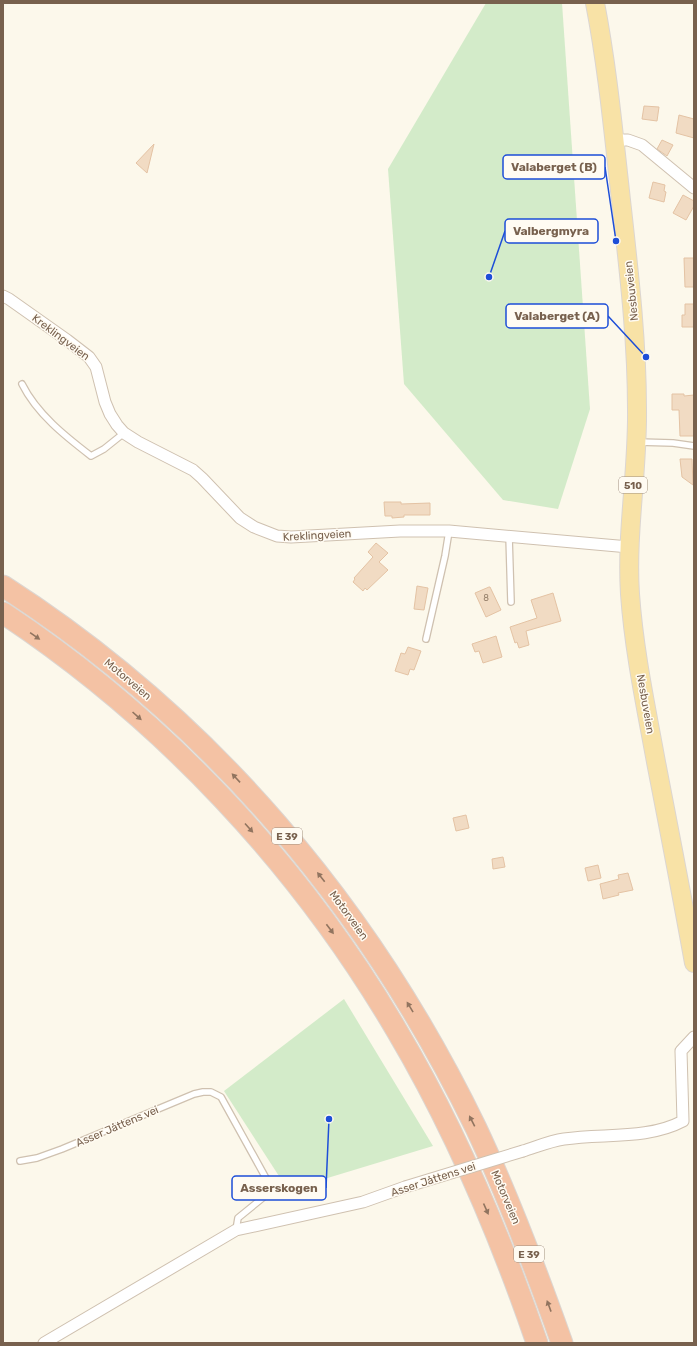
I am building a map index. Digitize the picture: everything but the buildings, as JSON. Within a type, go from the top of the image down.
[{"type":"highway","name":"Motorveien","points":[[3,586],[50,618],[113,665],[173,717],[234,776],[282,829],[355,921],[390,973],[418,1020],[476,1128],[512,1210],[562,1343]]},
{"type":"highway","name":"Motorveien","points":[[3,614],[68,659],[128,708],[184,760],[226,802],[266,847],[336,937],[398,1031],[440,1109],[488,1215],[517,1287],[537,1343]]},
{"type":"main road","name":"Nesbuveien","points":[[595,3],[600,28],[615,140],[632,291],[636,343],[637,413],[629,547],[631,603],[644,699],[694,963]]},
{"type":"street","points":[[615,140],[628,140],[642,145],[694,188]]},
{"type":"street","name":"Kreklingveien","points":[[3,296],[89,357],[96,367],[110,414],[116,425],[124,433],[138,442],[193,470],[240,518],[254,527],[277,536],[291,537],[400,531],[449,531],[629,547]]},
{"type":"street","name":"Asser Jåttens vei","points":[[44,1343],[236,1230],[363,1202],[405,1187],[563,1139],[631,1134],[672,1127],[683,1121],[681,1051],[694,1037]]},
{"type":"lane","points":[[22,384],[33,403],[43,415],[91,456],[104,449],[124,433]]},
{"type":"lane","points":[[636,442],[673,443],[694,446]]},
{"type":"lane","points":[[426,639],[445,556],[449,531]]},
{"type":"lane","points":[[509,536],[511,602]]},
{"type":"lane","name":"Asser Jåttens vei","points":[[20,1161],[37,1158],[62,1149],[194,1094],[203,1092],[214,1093],[224,1102],[247,1146],[268,1180],[268,1188],[265,1196],[238,1218],[236,1230]]},
{"type":"green space","points":[[486,3],[562,3],[590,409],[558,509],[503,500],[404,384],[388,169]]},
{"type":"green space","points":[[344,999],[433,1146],[288,1190],[224,1091]]},
{"type":"place","name":"Valaberget (B)","points":[[616,241]]},
{"type":"place","name":"Valbergmyra","points":[[489,277]]},
{"type":"place","name":"Valaberget (A)","points":[[646,357]]},
{"type":"place","name":"Asserskogen","points":[[329,1119]]}]
